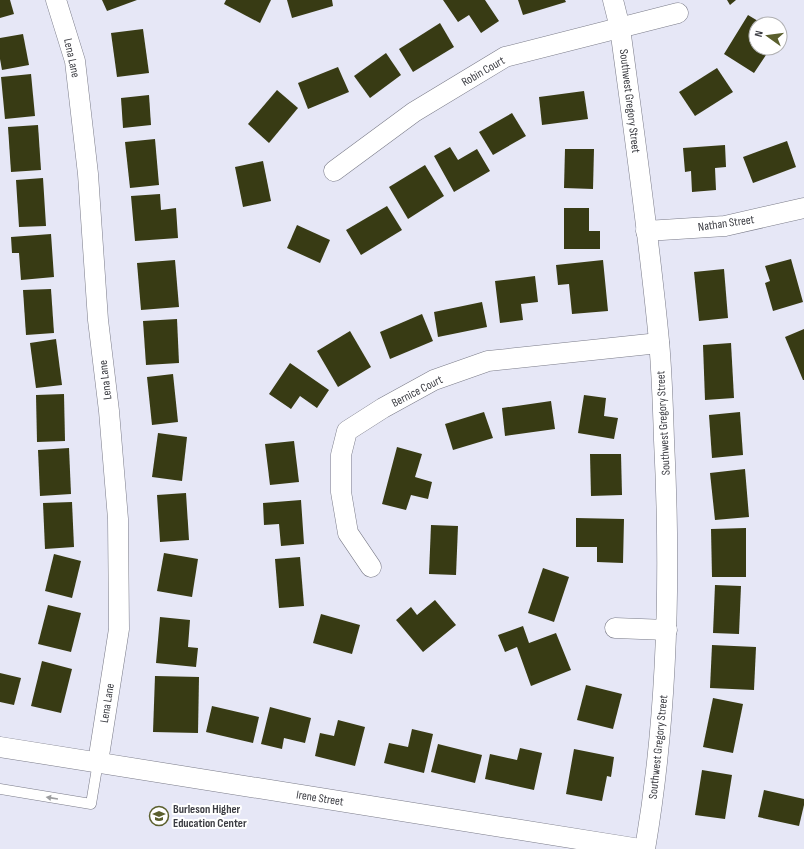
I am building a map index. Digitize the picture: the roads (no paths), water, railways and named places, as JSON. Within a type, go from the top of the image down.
[{"type":"street","name":"Lena Lane","points":[[56,0],[75,61],[77,76],[88,174],[98,320],[109,411],[118,519],[119,629],[98,762]]},
{"type":"street","name":"Southwest Gregory Street","points":[[613,0],[620,28],[659,343],[667,484],[668,594],[663,711],[650,822],[645,849]]},
{"type":"street","name":"Robin Court","points":[[334,171],[414,112],[505,57],[678,13]]},
{"type":"street","name":"Nathan Street","points":[[646,231],[725,226],[804,208]]},
{"type":"street","name":"Bernice Court","points":[[371,567],[348,534],[340,492],[341,455],[347,431],[383,408],[434,380],[488,361],[659,343]]},
{"type":"street","points":[[615,628],[667,630]]},
{"type":"street","name":"Irene Street","points":[[0,746],[640,849]]},
{"type":"lane","points":[[0,789],[91,804],[98,762]]},
{"type":"place","name":"Burleson Higher Education Center","points":[[159,816]]}]
